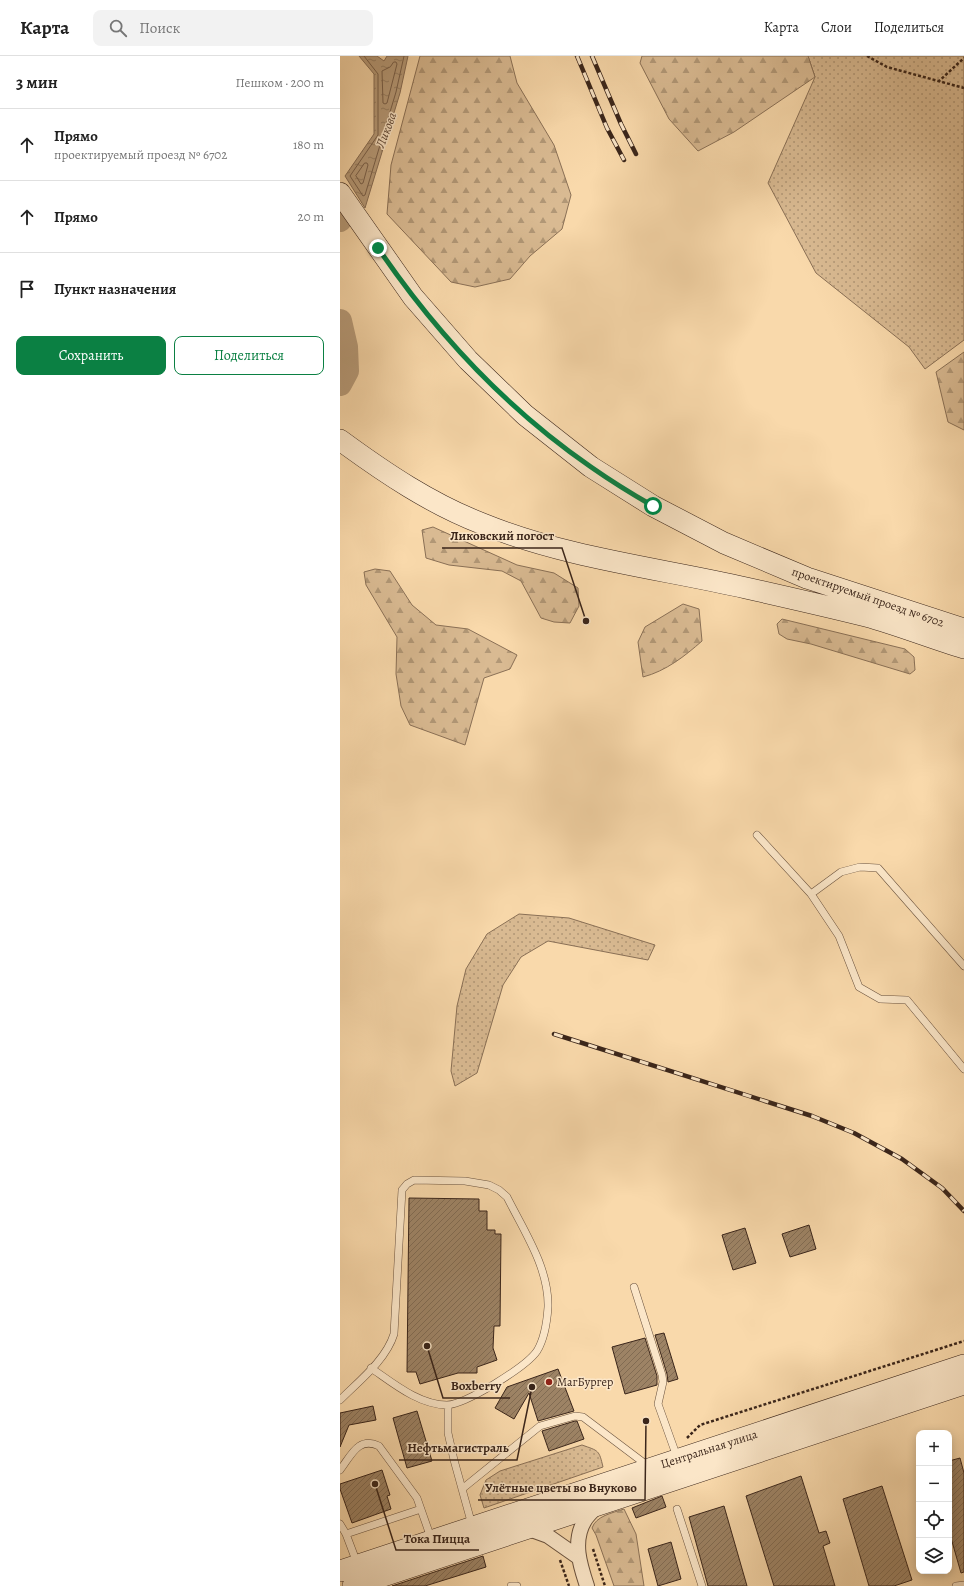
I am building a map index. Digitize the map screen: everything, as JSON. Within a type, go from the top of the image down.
[{"type":"main road","name":"проектируемый проезд № 6702","points":[[340,193],[396,275],[432,321],[495,388],[558,442],[614,482],[668,515],[724,543],[807,578],[964,629]]},
{"type":"main road","name":"проектируемый проезд № 6702","points":[[340,440],[424,496],[483,524],[569,551],[744,587],[867,617],[964,648]]},
{"type":"main road","name":"Центральная улица","points":[[349,1568],[652,1468],[676,1453],[964,1365]]},
{"type":"main road","name":"Центральная улица","points":[[353,1586],[964,1384]]},
{"type":"street","points":[[587,1586],[578,1557],[578,1536],[585,1520],[599,1504]]},
{"type":"street","points":[[526,1528],[548,1536],[578,1557]]},
{"type":"lane","points":[[757,835],[811,894],[838,936],[859,987],[880,999],[907,1000],[964,1068]]},
{"type":"lane","points":[[811,894],[841,872],[860,867],[878,868],[964,966]]},
{"type":"lane","points":[[340,1400],[385,1352],[394,1334],[402,1190],[407,1184],[414,1180],[465,1181],[489,1185],[499,1190],[507,1197],[539,1261],[547,1291],[548,1306],[544,1334],[538,1349],[530,1359],[519,1368],[485,1389],[448,1405],[436,1404],[420,1398],[402,1389],[371,1368]]},
{"type":"lane","points":[[634,1287],[662,1375],[663,1382],[658,1404],[676,1453]]},
{"type":"lane","points":[[448,1405],[448,1433],[473,1527]]},
{"type":"lane","points":[[462,1489],[540,1426],[575,1416],[584,1417],[652,1468]]},
{"type":"lane","points":[[340,1470],[357,1448],[362,1444],[372,1442],[379,1446],[414,1492],[432,1540]]},
{"type":"lane","points":[[346,1534],[421,1509]]},
{"type":"lane","points":[[677,1509],[702,1586]]},
{"type":"lane","points":[[340,1524],[346,1534],[349,1568]]},
{"type":"lane","points":[[511,1586],[517,1586]]},
{"type":"path","points":[[866,56],[887,67],[964,88]]},
{"type":"path","points":[[938,82],[964,58]]},
{"type":"path","points":[[676,1453],[685,1441],[700,1426],[964,1341]]},
{"type":"path","points":[[594,1552],[605,1586]]},
{"type":"green space","points":[[420,56],[510,56],[517,83],[554,145],[571,195],[562,229],[530,256],[510,279],[475,287],[451,282],[387,214],[391,165]]},
{"type":"green space","points":[[642,56],[808,56],[815,77],[734,132],[698,151],[669,119],[640,63]]},
{"type":"green space","points":[[808,56],[964,56],[964,340],[925,369],[909,347],[816,273],[768,183],[815,77]]},
{"type":"green space","points":[[964,352],[964,430],[948,422],[936,372]]},
{"type":"green space","points":[[433,527],[517,565],[554,573],[578,588],[579,606],[570,623],[554,622],[541,618],[521,581],[502,571],[449,565],[426,558],[422,530]]},
{"type":"green space","points":[[375,569],[390,571],[412,605],[436,625],[468,629],[517,655],[510,669],[484,678],[465,745],[410,725],[401,706],[396,674],[397,637],[366,585],[364,572]]},
{"type":"green space","points":[[683,604],[699,609],[702,641],[667,667],[643,677],[638,642],[645,627]]},
{"type":"green space","points":[[782,619],[905,649],[914,657],[915,670],[910,674],[811,644],[787,639],[779,634],[777,624]]},
{"type":"green space","points":[[519,914],[569,918],[655,945],[648,960],[548,941],[521,957],[503,985],[477,1073],[455,1086],[451,1071],[457,1006],[466,969],[487,934]]},
{"type":"green space","points":[[582,1445],[595,1450],[599,1454],[603,1467],[484,1508],[480,1495],[486,1480],[500,1471]]},
{"type":"green space","points":[[624,1509],[636,1534],[644,1586],[614,1586],[596,1535],[592,1528],[601,1518]]},
{"type":"water","points":[[359,56],[377,56],[384,61],[387,56],[408,56],[400,93],[365,208],[345,176],[374,134],[374,74]]},
{"type":"building","points":[[409,1198],[479,1199],[479,1211],[487,1211],[487,1230],[495,1230],[495,1234],[501,1234],[500,1326],[494,1326],[493,1348],[497,1360],[477,1367],[477,1373],[458,1373],[420,1384],[416,1372],[407,1372]]},
{"type":"building","points":[[809,1225],[816,1249],[790,1257],[782,1234]]},
{"type":"building","points":[[745,1228],[756,1263],[733,1270],[722,1235]]},
{"type":"building","points":[[664,1333],[678,1379],[668,1382],[655,1335]]},
{"type":"building","points":[[645,1338],[657,1376],[657,1385],[625,1394],[612,1347]]},
{"type":"building","points":[[558,1369],[574,1411],[538,1421],[529,1393],[514,1419],[495,1408],[507,1387]]},
{"type":"building","points":[[373,1406],[376,1420],[349,1425],[340,1447],[340,1413]]},
{"type":"building","points":[[417,1411],[432,1461],[407,1468],[393,1418]]},
{"type":"building","points":[[577,1421],[584,1439],[549,1451],[542,1431]]},
{"type":"building","points":[[960,1458],[964,1473],[964,1572],[961,1573],[952,1542],[952,1460]]},
{"type":"building","points":[[382,1470],[390,1495],[387,1496],[391,1509],[352,1523],[340,1489],[340,1484]]},
{"type":"building","points":[[801,1476],[819,1533],[826,1531],[830,1543],[823,1546],[835,1586],[774,1586],[746,1496]]},
{"type":"building","points":[[882,1486],[912,1580],[894,1586],[869,1586],[843,1499]]},
{"type":"building","points":[[662,1496],[666,1507],[636,1518],[632,1508]]},
{"type":"building","points":[[724,1506],[747,1586],[708,1586],[689,1517]]},
{"type":"building","points":[[671,1542],[681,1579],[658,1586],[648,1549]]},
{"type":"building","points":[[483,1556],[486,1567],[425,1586],[392,1586]]},
{"type":"waterway","name":"Ликова","points":[[340,321],[346,347],[347,371],[340,384]]},
{"type":"railway","points":[[577,56],[607,128],[624,160]]},
{"type":"railway","points":[[592,56],[621,124],[636,154]]},
{"type":"railway","points":[[554,1034],[812,1116],[854,1133],[902,1159],[942,1188],[964,1211]]},
{"type":"place","name":"Ликовский погост","points":[[586,621]]},
{"type":"place","name":"Boxberry","points":[[427,1346]]},
{"type":"place","name":"МагБургер","points":[[549,1382]]},
{"type":"place","name":"Нефтьмагистраль","points":[[532,1387]]},
{"type":"place","name":"Улётные цветы во Внуково","points":[[646,1421]]},
{"type":"place","name":"Тока Пицца","points":[[375,1484]]},
{"type":"route","points":[[378,248],[396,275],[432,321],[495,388],[525,415],[591,467],[653,506]]}]
